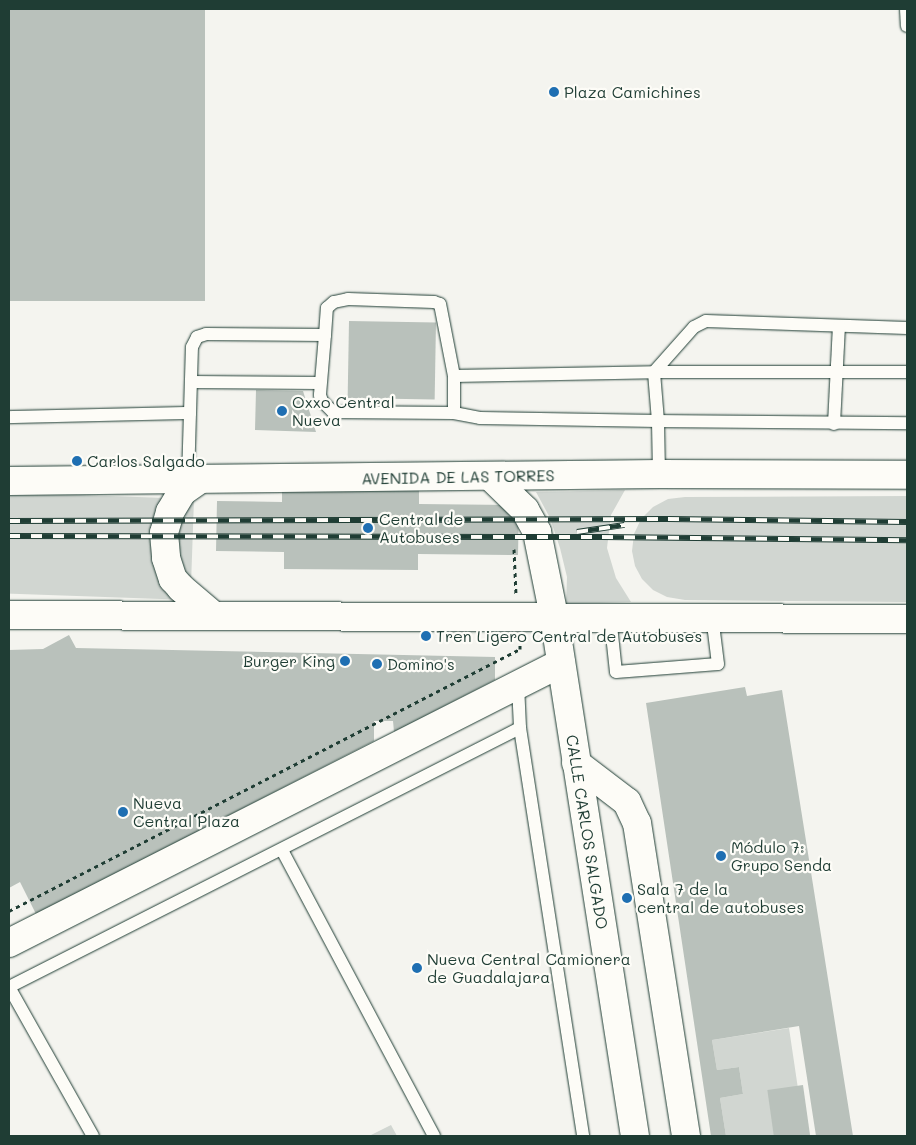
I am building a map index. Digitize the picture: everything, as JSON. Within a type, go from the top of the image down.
[{"type":"street","name":"AVENIDA DE LAS TORRES","points":[[9,481],[659,474],[907,475]]},
{"type":"street","name":"CALLE CARLOS SALGADO","points":[[490,476],[525,510],[537,532],[554,616],[635,1136]]},
{"type":"street","points":[[194,480],[182,492],[170,512],[164,533],[166,558],[169,569],[177,583],[213,615]]},
{"type":"street","points":[[9,614],[712,616],[907,619]]},
{"type":"street","points":[[9,943],[561,663]]},
{"type":"street","points":[[576,763],[626,802],[637,823],[686,1136]]},
{"type":"lane","points":[[906,9],[907,26]]},
{"type":"lane","points":[[454,413],[454,376],[442,311],[437,303],[348,300],[334,302],[327,308],[326,335],[320,383],[322,401],[333,412],[454,413],[480,418],[834,424],[907,423]]},
{"type":"lane","points":[[659,474],[658,421],[654,372],[694,327],[701,322],[907,328]]},
{"type":"lane","points":[[834,424],[839,326]]},
{"type":"lane","points":[[194,480],[190,413],[193,342],[201,336],[326,335]]},
{"type":"lane","points":[[454,376],[654,372],[907,372]]},
{"type":"lane","points":[[191,382],[320,383]]},
{"type":"lane","points":[[9,417],[190,413]]},
{"type":"lane","points":[[610,616],[616,672],[718,664],[712,616]]},
{"type":"lane","points":[[518,685],[520,728],[583,1136]]},
{"type":"lane","points":[[93,1136],[9,987],[520,728]]},
{"type":"lane","points":[[282,850],[434,1136]]},
{"type":"path","points":[[9,911],[520,650],[517,615]]},
{"type":"shaded area","points":[[625,490],[611,515],[607,548],[616,578],[631,602],[566,604],[567,577],[560,548],[550,518],[536,492]]},
{"type":"shaded area","points":[[9,493],[194,499],[190,600],[9,594]]},
{"type":"shaded area","points":[[907,496],[907,602],[685,600],[667,597],[653,590],[642,579],[635,566],[632,551],[634,534],[641,519],[653,507],[668,499],[685,497]]},
{"type":"shaded area","points":[[789,1028],[805,1136],[726,1136],[720,1098],[743,1094],[739,1067],[717,1070],[712,1040]]},
{"type":"shaded area","points":[[391,1125],[397,1136],[369,1136]]},
{"type":"building","points":[[9,9],[205,9],[205,301],[9,301]]},
{"type":"building","points":[[349,321],[436,323],[435,400],[348,398]]},
{"type":"building","name":"Oxxo Central Nueva","points":[[256,390],[303,391],[316,432],[255,430]]},
{"type":"building","name":"Central de Autobuses","points":[[282,481],[419,482],[419,504],[519,505],[518,555],[418,554],[418,570],[284,569],[284,552],[216,551],[217,501],[282,502]]},
{"type":"building","name":"Nueva Central Plaza","points":[[69,635],[76,648],[495,657],[495,680],[394,732],[393,721],[374,721],[374,741],[36,914],[20,882],[9,888],[9,650],[43,649]]},
{"type":"building","name":"Módulo 7: Grupo Senda","points":[[745,687],[747,696],[782,690],[853,1136],[816,1136],[799,1026],[712,1040],[717,1070],[739,1067],[743,1094],[720,1098],[726,1136],[711,1136],[646,703]]},
{"type":"building","points":[[803,1085],[810,1136],[774,1136],[767,1090]]},
{"type":"railway","points":[[9,521],[668,519],[907,522]]},
{"type":"railway","points":[[577,532],[624,525]]},
{"type":"railway","points":[[9,536],[602,537],[907,540]]},
{"type":"place","name":"Plaza Camichines","points":[[554,92]]},
{"type":"place","name":"Oxxo Central Nueva","points":[[282,411]]},
{"type":"place","name":"Carlos Salgado","points":[[77,461]]},
{"type":"place","name":"Central de Autobuses","points":[[368,528]]},
{"type":"place","name":"Tren Ligero Central de Autobuses","points":[[426,636]]},
{"type":"place","name":"Burger King","points":[[345,661]]},
{"type":"place","name":"Domino's","points":[[377,664]]},
{"type":"place","name":"Nueva Central Plaza","points":[[123,812]]},
{"type":"place","name":"Módulo 7: Grupo Senda","points":[[721,856]]},
{"type":"place","name":"Sala 7 de la central de autobuses","points":[[627,898]]},
{"type":"place","name":"Nueva Central Camionera de Guadalajara","points":[[417,968]]}]
